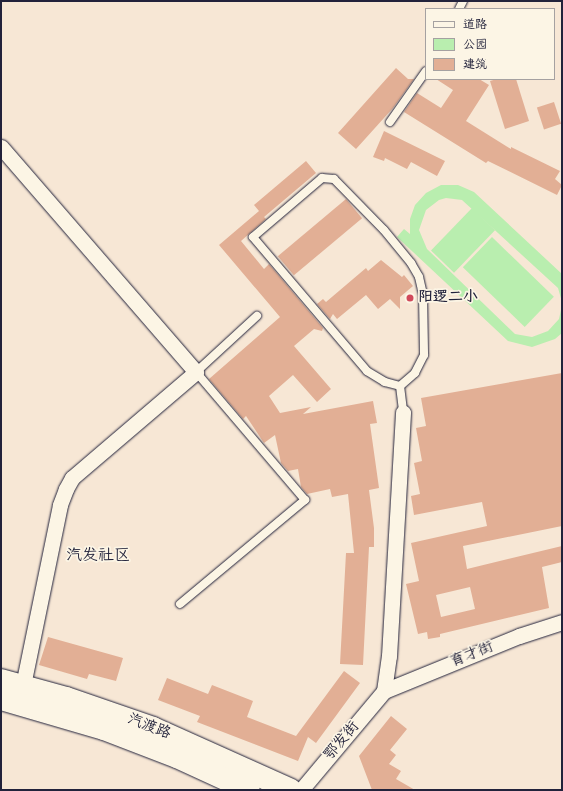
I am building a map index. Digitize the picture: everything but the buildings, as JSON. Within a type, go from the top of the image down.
[{"type":"street","points":[[1,147],[196,372],[72,478],[60,504],[23,686]]},
{"type":"street","points":[[384,691],[389,656],[403,412]]},
{"type":"street","name":"育才街","points":[[384,691],[519,636],[562,622]]},
{"type":"street","name":"汽渡路","points":[[1,680],[110,712],[153,728],[291,790]]},
{"type":"street","name":"鄂发街","points":[[301,790],[384,691]]},
{"type":"street","name":"汽渡路","points":[[1,699],[111,731],[178,757],[249,790]]},
{"type":"lane","points":[[390,122],[425,72]]},
{"type":"lane","points":[[322,178],[334,179],[384,230],[411,263],[419,277],[423,295],[424,355],[415,373],[400,386],[385,382],[368,371],[253,237],[322,178]]},
{"type":"lane","points":[[180,604],[305,500],[196,372],[257,316]]},
{"type":"lane","points":[[400,386],[403,412]]},
{"type":"green space","points":[[441,185],[458,185],[474,192],[562,274],[562,302],[558,288],[462,200],[446,198],[439,200],[426,210],[419,230],[427,249],[515,334],[532,337],[548,331],[559,319],[562,305],[562,333],[555,339],[532,347],[508,341],[397,237],[404,229],[410,234],[410,219],[415,205],[426,193]]},
{"type":"green space","points":[[472,208],[495,230],[454,273],[431,250]]},
{"type":"green space","points":[[492,237],[554,297],[525,327],[463,267]]},
{"type":"place","name":"阳逻二小","points":[[410,298]]},
{"type":"district","name":"汽发社区","points":[[98,556]]}]
